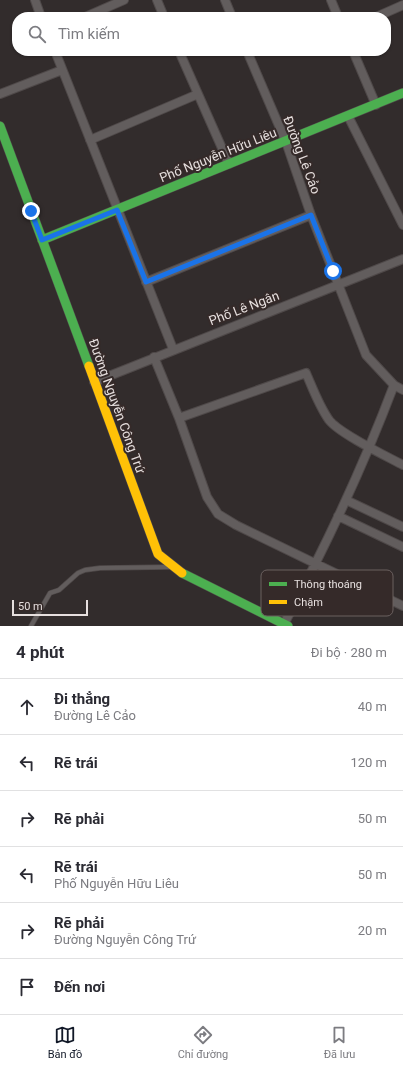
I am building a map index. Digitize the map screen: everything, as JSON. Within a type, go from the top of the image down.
[{"type":"street","points":[[34,0],[39,12]]},
{"type":"street","points":[[96,12],[124,0]]},
{"type":"street","points":[[157,0],[162,12]]},
{"type":"street","points":[[225,0],[230,12]]},
{"type":"street","points":[[331,0],[336,12]]},
{"type":"street","points":[[387,12],[403,5]]},
{"type":"street","points":[[57,56],[172,349]]},
{"type":"street","points":[[181,56],[229,164]]},
{"type":"street","name":"Đường Lê Cảo","points":[[249,56],[286,142],[311,215],[366,355],[394,385],[403,390]]},
{"type":"street","points":[[355,56],[376,105]]},
{"type":"street","points":[[0,94],[62,70]]},
{"type":"street","points":[[90,140],[198,94]]},
{"type":"street","name":"Phố Nguyễn Hữu Liêu","points":[[42,240],[403,94]]},
{"type":"street","points":[[348,116],[403,225]]},
{"type":"street","name":"Đường Nguyễn Công Trứ","points":[[0,126],[158,554],[179,572],[261,613]]},
{"type":"street","points":[[146,282],[311,215]]},
{"type":"street","name":"Phố Lê Ngân","points":[[94,382],[172,349],[403,259]]},
{"type":"street","points":[[154,357],[179,418],[207,497],[218,514],[236,525],[327,570]]},
{"type":"street","points":[[179,418],[306,373],[322,409],[330,422],[370,448],[403,465]]},
{"type":"street","points":[[314,570],[370,448],[394,385]]},
{"type":"street","points":[[346,500],[403,527]]},
{"type":"street","points":[[338,516],[403,547]]},
{"type":"street","points":[[393,601],[403,606]]},
{"type":"street","name":"Đường Nguyễn Công Trứ","points":[[268,616],[286,625]]},
{"type":"street","points":[[286,625],[290,616]]},
{"type":"lane","points":[[31,626],[50,593],[59,590],[81,572],[100,568],[172,566]]},
{"type":"traffic: fast","points":[[42,240],[403,93]]},
{"type":"traffic: fast","points":[[0,126],[89,366]]},
{"type":"traffic: fast","points":[[182,573],[261,612]]},
{"type":"traffic: fast","points":[[268,616],[288,626]]},
{"type":"traffic: slow","points":[[89,366],[158,554],[182,573]]},
{"type":"route","points":[[31,211],[42,240],[117,210],[146,282],[311,215],[333,271]]}]
